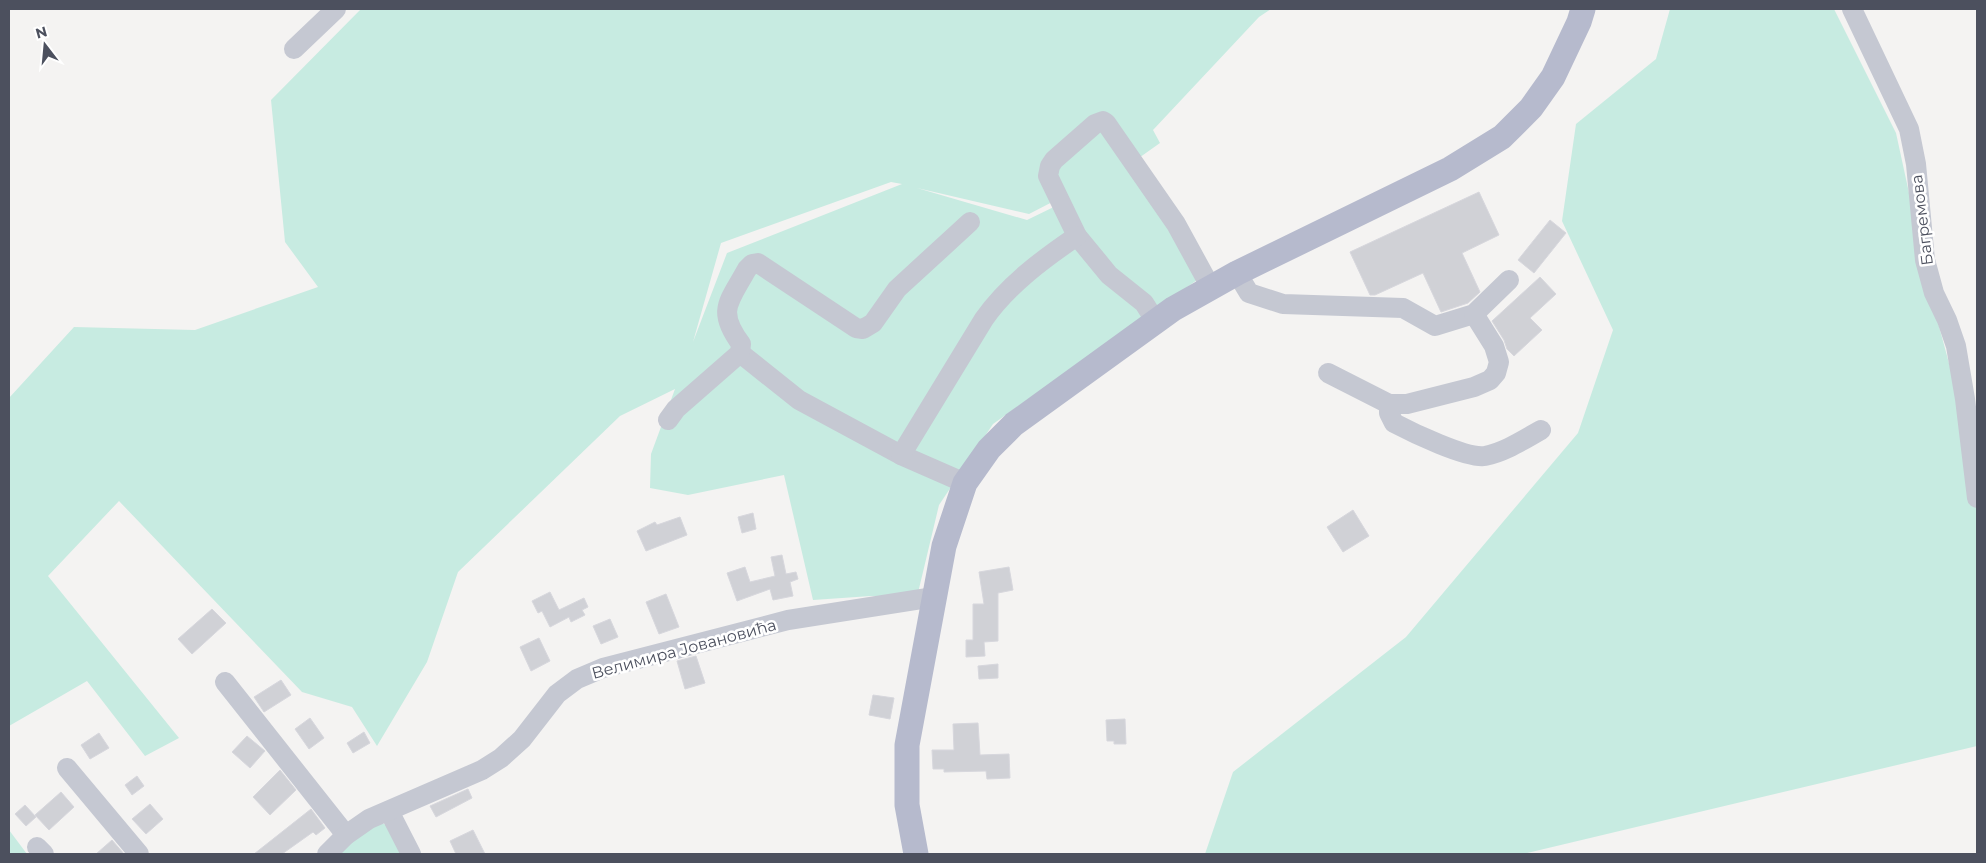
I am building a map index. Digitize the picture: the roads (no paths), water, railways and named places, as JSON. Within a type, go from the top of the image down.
[{"type":"main road","points":[[916,854],[907,805],[907,745],[944,546],[964,483],[989,449],[1014,424],[1173,309],[1237,273],[1450,169],[1502,137],[1531,108],[1553,77],[1579,22],[1583,9]]},
{"type":"street","points":[[294,50],[336,9]]},
{"type":"street","name":"Багремова","points":[[1852,9],[1909,129],[1916,164],[1924,260],[1934,293],[1947,320],[1956,346],[1965,399],[1977,498]]},
{"type":"street","points":[[1156,322],[1144,302],[1109,275],[1077,236],[1054,190],[1048,172],[1054,160],[1095,124],[1103,121],[1106,123],[1176,224],[1211,288]]},
{"type":"street","points":[[668,420],[676,408],[740,353],[741,344],[730,330],[726,318],[727,305],[747,269],[752,264],[758,263],[856,328],[863,330],[873,323],[898,289],[970,222]]},
{"type":"street","points":[[901,455],[998,299],[1066,242],[1077,236]]},
{"type":"street","points":[[1237,273],[1249,293],[1283,304],[1403,308],[1435,326],[1474,314],[1509,280]]},
{"type":"street","points":[[1328,373],[1389,404],[1407,404],[1474,387],[1490,380],[1496,373],[1499,362],[1494,346],[1474,314]]},
{"type":"street","points":[[740,353],[798,400],[901,455],[964,483]]},
{"type":"street","points":[[1389,404],[1389,413],[1394,423],[1460,453],[1483,457],[1508,448],[1541,430]]},
{"type":"street","name":"Велимира Јовановића","points":[[327,854],[346,835],[369,818],[482,770],[501,758],[522,739],[557,694],[577,680],[602,668],[788,620],[934,598]]},
{"type":"street","points":[[225,682],[346,835]]},
{"type":"street","points":[[67,768],[139,854]]},
{"type":"street","points":[[388,811],[411,854]]}]
